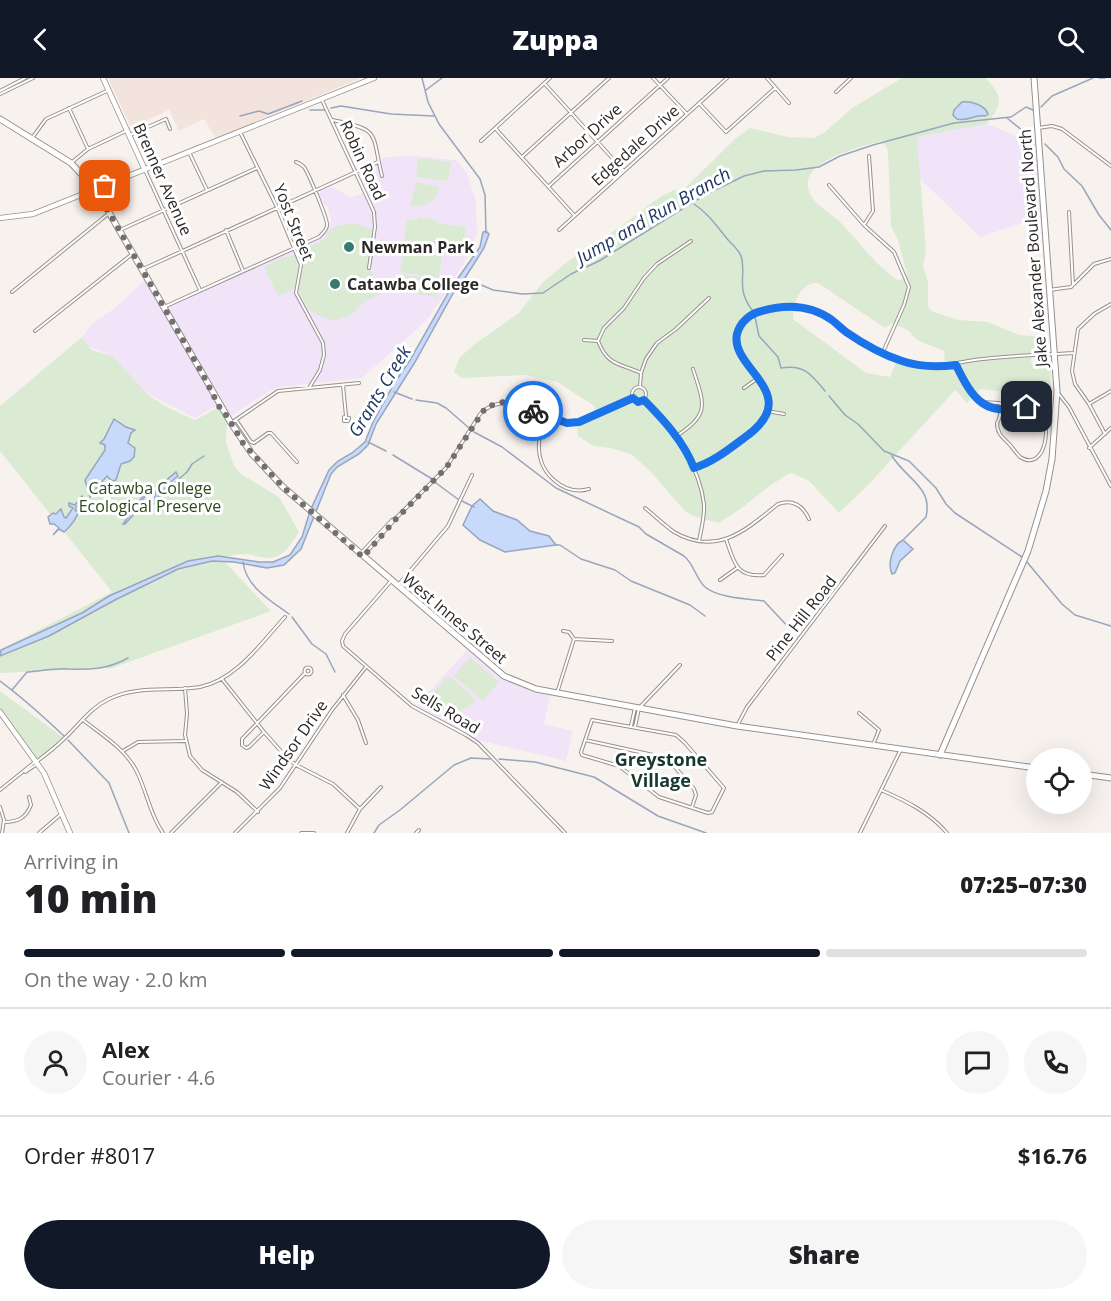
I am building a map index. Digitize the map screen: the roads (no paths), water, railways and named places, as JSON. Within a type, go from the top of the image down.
[{"type":"main road","name":"Jake Alexander Boulevard North","points":[[939,755],[1016,581],[1039,519],[1052,459],[1057,391],[1034,78]]},
{"type":"main road","name":"West Innes Street","points":[[0,119],[71,163],[96,190],[143,269],[221,410],[233,421],[243,443],[260,464],[306,507],[497,672],[520,684],[556,693],[737,726],[1026,767]]},
{"type":"main road","points":[[1092,775],[1111,778]]},
{"type":"street","points":[[0,92],[25,78]]},
{"type":"street","points":[[0,92],[33,78]]},
{"type":"street","name":"Brenner Avenue","points":[[104,78],[200,291]]},
{"type":"street","points":[[0,218],[33,214],[374,78]]},
{"type":"street","points":[[481,141],[550,78]]},
{"type":"street","points":[[522,157],[609,78]]},
{"type":"street","points":[[653,78],[687,114]]},
{"type":"street","name":"Arbor Drive","points":[[549,186],[668,78]]},
{"type":"street","name":"Edgedale Drive","points":[[559,230],[727,78]]},
{"type":"street","points":[[767,78],[789,103]]},
{"type":"street","points":[[836,92],[851,78]]},
{"type":"street","points":[[544,83],[624,171]]},
{"type":"street","points":[[699,103],[726,132],[775,88]]},
{"type":"street","points":[[32,138],[46,119],[109,90]]},
{"type":"street","name":"Robin Road","points":[[322,100],[375,219],[369,268]]},
{"type":"street","points":[[69,108],[88,149]]},
{"type":"street","points":[[71,163],[88,149],[166,119],[170,129]]},
{"type":"street","points":[[332,120],[358,125],[369,131],[375,141],[382,176]]},
{"type":"street","points":[[1038,128],[1057,127],[1071,132],[1111,166]]},
{"type":"street","points":[[495,128],[575,216]]},
{"type":"street","name":"Yost Street","points":[[240,132],[277,207],[294,248],[301,267],[296,293],[324,349],[321,369],[309,388]]},
{"type":"street","points":[[1086,147],[1090,143]]},
{"type":"street","points":[[189,152],[207,190]]},
{"type":"street","points":[[864,225],[873,211],[869,156]]},
{"type":"street","points":[[164,307],[319,237],[327,228],[327,219],[306,170],[296,162]]},
{"type":"street","points":[[143,269],[378,162]]},
{"type":"street","points":[[120,230],[257,168]]},
{"type":"street","points":[[829,185],[864,225],[894,252],[909,287],[904,305],[883,352]]},
{"type":"street","points":[[12,292],[110,212]]},
{"type":"street","points":[[1069,212],[1073,285]]},
{"type":"street","points":[[226,230],[243,271]]},
{"type":"street","points":[[641,373],[614,363],[604,355],[598,341],[604,328],[624,309],[644,278],[657,264],[691,241]]},
{"type":"street","points":[[35,331],[133,253]]},
{"type":"street","points":[[1049,290],[1071,287],[1094,264],[1111,259]]},
{"type":"street","points":[[640,387],[641,373],[646,359],[657,343],[676,329],[709,298]]},
{"type":"street","points":[[1105,434],[1073,378],[1074,352],[1078,329],[1094,314],[1111,304]]},
{"type":"street","points":[[694,468],[710,463],[758,429],[767,411],[768,397],[738,350],[736,336],[741,324],[757,312],[803,307],[819,312],[844,331],[903,362],[940,367],[981,359],[1074,352]]},
{"type":"street","points":[[584,339],[598,341]]},
{"type":"street","points":[[956,365],[966,384],[986,407],[1001,410],[1035,407],[1043,414],[1046,422],[1045,444],[1039,456],[1031,459],[1019,456],[1000,436],[997,423],[1000,418],[1001,410],[1002,404]]},
{"type":"street","points":[[675,437],[694,424],[702,411],[702,397],[693,369]]},
{"type":"street","points":[[744,388],[758,378]]},
{"type":"street","points":[[297,462],[271,434],[267,434],[257,442],[251,442],[233,421],[278,392],[359,383]]},
{"type":"street","points":[[343,385],[346,416]]},
{"type":"street","points":[[640,387],[632,391],[633,398],[638,402],[644,400]]},
{"type":"street","points":[[640,387],[646,391],[644,400]]},
{"type":"street","points":[[1057,391],[1069,407],[1089,448],[1111,485]]},
{"type":"street","points":[[1089,404],[1111,391]]},
{"type":"street","points":[[362,555],[446,468],[486,407],[503,402],[567,423],[574,423],[633,398]]},
{"type":"street","points":[[644,400],[659,415],[684,448],[694,468],[704,505],[699,541]]},
{"type":"street","points":[[980,402],[1002,404],[1009,408]]},
{"type":"street","points":[[767,411],[784,414]]},
{"type":"street","points":[[546,416],[539,439],[540,459],[546,471],[556,483],[579,492],[589,489]]},
{"type":"street","points":[[1089,448],[1111,428]]},
{"type":"street","points":[[397,586],[448,526],[472,475]]},
{"type":"street","points":[[645,508],[674,531],[699,541],[717,542],[736,536],[778,504],[786,501],[799,506],[809,519]]},
{"type":"street","name":"Pine Hill Road","points":[[737,726],[754,698],[885,526]]},
{"type":"street","points":[[726,539],[737,568],[752,576],[764,574],[782,555]]},
{"type":"street","points":[[720,580],[737,568]]},
{"type":"street","name":"Sells Road","points":[[391,581],[343,639],[344,647],[412,706],[478,743],[565,833]]},
{"type":"street","points":[[0,790],[62,741],[97,706],[120,694],[207,685],[222,679],[238,667],[285,618]]},
{"type":"street","points":[[563,631],[569,632],[574,639]]},
{"type":"street","points":[[556,693],[574,639]]},
{"type":"street","points":[[574,639],[612,640]]},
{"type":"street","points":[[631,726],[637,708],[680,664]]},
{"type":"street","name":"Windsor Drive","points":[[235,833],[280,788],[343,695],[366,666]]},
{"type":"street","points":[[264,732],[249,747],[243,746],[242,739],[305,673]]},
{"type":"street","points":[[222,679],[278,749],[296,765],[333,784],[360,809]]},
{"type":"street","points":[[185,688],[185,741],[190,756],[198,766],[241,795],[258,812]]},
{"type":"street","points":[[343,695],[358,720],[366,743]]},
{"type":"street","points":[[635,727],[637,708]]},
{"type":"street","points":[[0,712],[48,782],[70,833]]},
{"type":"street","points":[[859,713],[879,730],[873,745]]},
{"type":"street","points":[[83,720],[123,751],[138,772],[153,817],[163,833]]},
{"type":"street","points":[[592,720],[631,726],[679,736],[724,788],[711,813],[659,797],[619,766],[582,755],[580,752],[592,720]]},
{"type":"street","points":[[585,740],[667,758],[694,789],[696,795],[692,808]]},
{"type":"street","points":[[123,751],[134,743],[144,741],[185,741]]},
{"type":"street","points":[[860,833],[901,749]]},
{"type":"street","points":[[171,833],[222,782]]},
{"type":"street","points":[[347,833],[360,809],[381,787]]},
{"type":"street","points":[[881,790],[914,805],[947,833]]},
{"type":"street","points":[[4,822],[16,821],[26,815],[31,805],[29,797]]},
{"type":"street","points":[[0,807],[4,822],[2,833]]},
{"type":"street","points":[[39,833],[62,813]]},
{"type":"street","points":[[301,833],[314,833]]},
{"type":"water","points":[[962,102],[977,104],[988,114],[964,120],[957,119],[953,115],[954,110]]},
{"type":"water","points":[[486,231],[489,234],[484,248],[455,290],[415,362],[376,424],[368,445],[359,454],[337,467],[331,474],[301,549],[284,565],[267,568],[212,561],[178,569],[49,636],[0,656],[1,650],[82,613],[109,596],[188,561],[218,556],[273,562],[290,555],[302,537],[310,511],[329,470],[365,442],[395,382],[451,288],[480,247],[483,232]]},
{"type":"water","points":[[114,419],[135,430],[131,433],[128,443],[135,448],[134,457],[121,464],[116,480],[112,481],[107,476],[93,490],[90,497],[85,480],[105,450],[105,445],[100,443]]},
{"type":"water","points":[[176,472],[178,476],[155,500],[155,491],[153,489],[148,491],[135,513],[123,524],[148,489],[163,483]]},
{"type":"water","points":[[82,496],[83,498],[75,509],[76,511],[80,509],[71,524],[64,532],[59,529],[53,535],[59,528],[50,524],[48,517],[61,509],[66,518],[73,508],[69,506],[69,503],[75,505]]},
{"type":"water","points":[[480,499],[493,511],[517,520],[530,531],[549,536],[556,545],[505,552],[480,540],[463,525],[472,506]]},
{"type":"water","points":[[903,540],[913,549],[900,561],[895,573],[892,574],[890,565],[892,555],[896,546]]},
{"type":"waterway","name":"Grants Creek","points":[[422,78],[428,102],[439,124],[480,179],[485,195],[486,233]]},
{"type":"waterway","points":[[426,90],[442,78]]},
{"type":"waterway","name":"Jump and Run Branch","points":[[1041,107],[1052,96],[1093,78]]},
{"type":"waterway","points":[[1099,78],[1105,78]]},
{"type":"waterway","points":[[240,116],[259,111],[268,114],[302,101]]},
{"type":"waterway","points":[[331,108],[341,106],[391,114],[434,116]]},
{"type":"waterway","name":"Jump and Run Branch","points":[[465,278],[493,290],[522,294],[543,293],[703,196],[744,176],[764,171],[819,167],[840,156],[873,145],[954,123],[1011,117],[1026,107],[1033,110]]},
{"type":"waterway","points":[[310,110],[325,110]]},
{"type":"waterway","points":[[1007,118],[1034,140]]},
{"type":"waterway","points":[[1045,144],[1058,157],[1064,169],[1082,186],[1111,230]]},
{"type":"waterway","points":[[694,204],[709,216],[740,254],[744,295],[752,310]]},
{"type":"waterway","points":[[755,317],[759,336],[778,357],[781,368],[801,369],[825,391]]},
{"type":"waterway","points":[[394,392],[412,399]]},
{"type":"waterway","points":[[829,396],[845,415],[858,424],[884,451],[909,461],[936,488],[955,513],[1022,557]]},
{"type":"waterway","points":[[416,400],[437,403],[469,428]]},
{"type":"waterway","points":[[474,432],[502,447],[556,488],[639,527],[646,534],[684,556],[702,584],[711,591],[717,594],[764,601],[791,630]]},
{"type":"waterway","points":[[368,442],[386,451]]},
{"type":"waterway","points":[[393,455],[432,479]]},
{"type":"waterway","points":[[154,504],[187,472],[192,464],[204,456]]},
{"type":"waterway","points":[[892,456],[917,484],[926,498],[926,517],[904,539]]},
{"type":"waterway","points":[[436,483],[459,500]]},
{"type":"waterway","points":[[462,501],[474,507]]},
{"type":"waterway","points":[[556,545],[560,545],[581,559],[615,570],[631,581],[690,605],[705,616]]},
{"type":"waterway","points":[[243,562],[245,571],[254,586],[289,614]]},
{"type":"waterway","points":[[1027,562],[1062,604],[1075,615],[1111,626]]},
{"type":"waterway","points":[[292,617],[312,644],[326,654],[335,672]]},
{"type":"waterway","points":[[12,690],[27,672],[99,668],[128,658]]},
{"type":"waterway","points":[[0,681],[64,736]]},
{"type":"waterway","points":[[68,740],[109,783],[129,833]]},
{"type":"waterway","points":[[374,833],[379,825],[454,765],[471,758],[490,759]]},
{"type":"waterway","points":[[499,759],[535,762],[594,777],[658,816],[706,833]]},
{"type":"place","name":"Newman Park","points":[[349,247]]},
{"type":"place","name":"Catawba College","points":[[335,284]]},
{"type":"district","name":"Greystone Village","points":[[661,769]]},
{"type":"park label","name":"Catawba College Ecological Preserve","points":[[150,497]]}]
